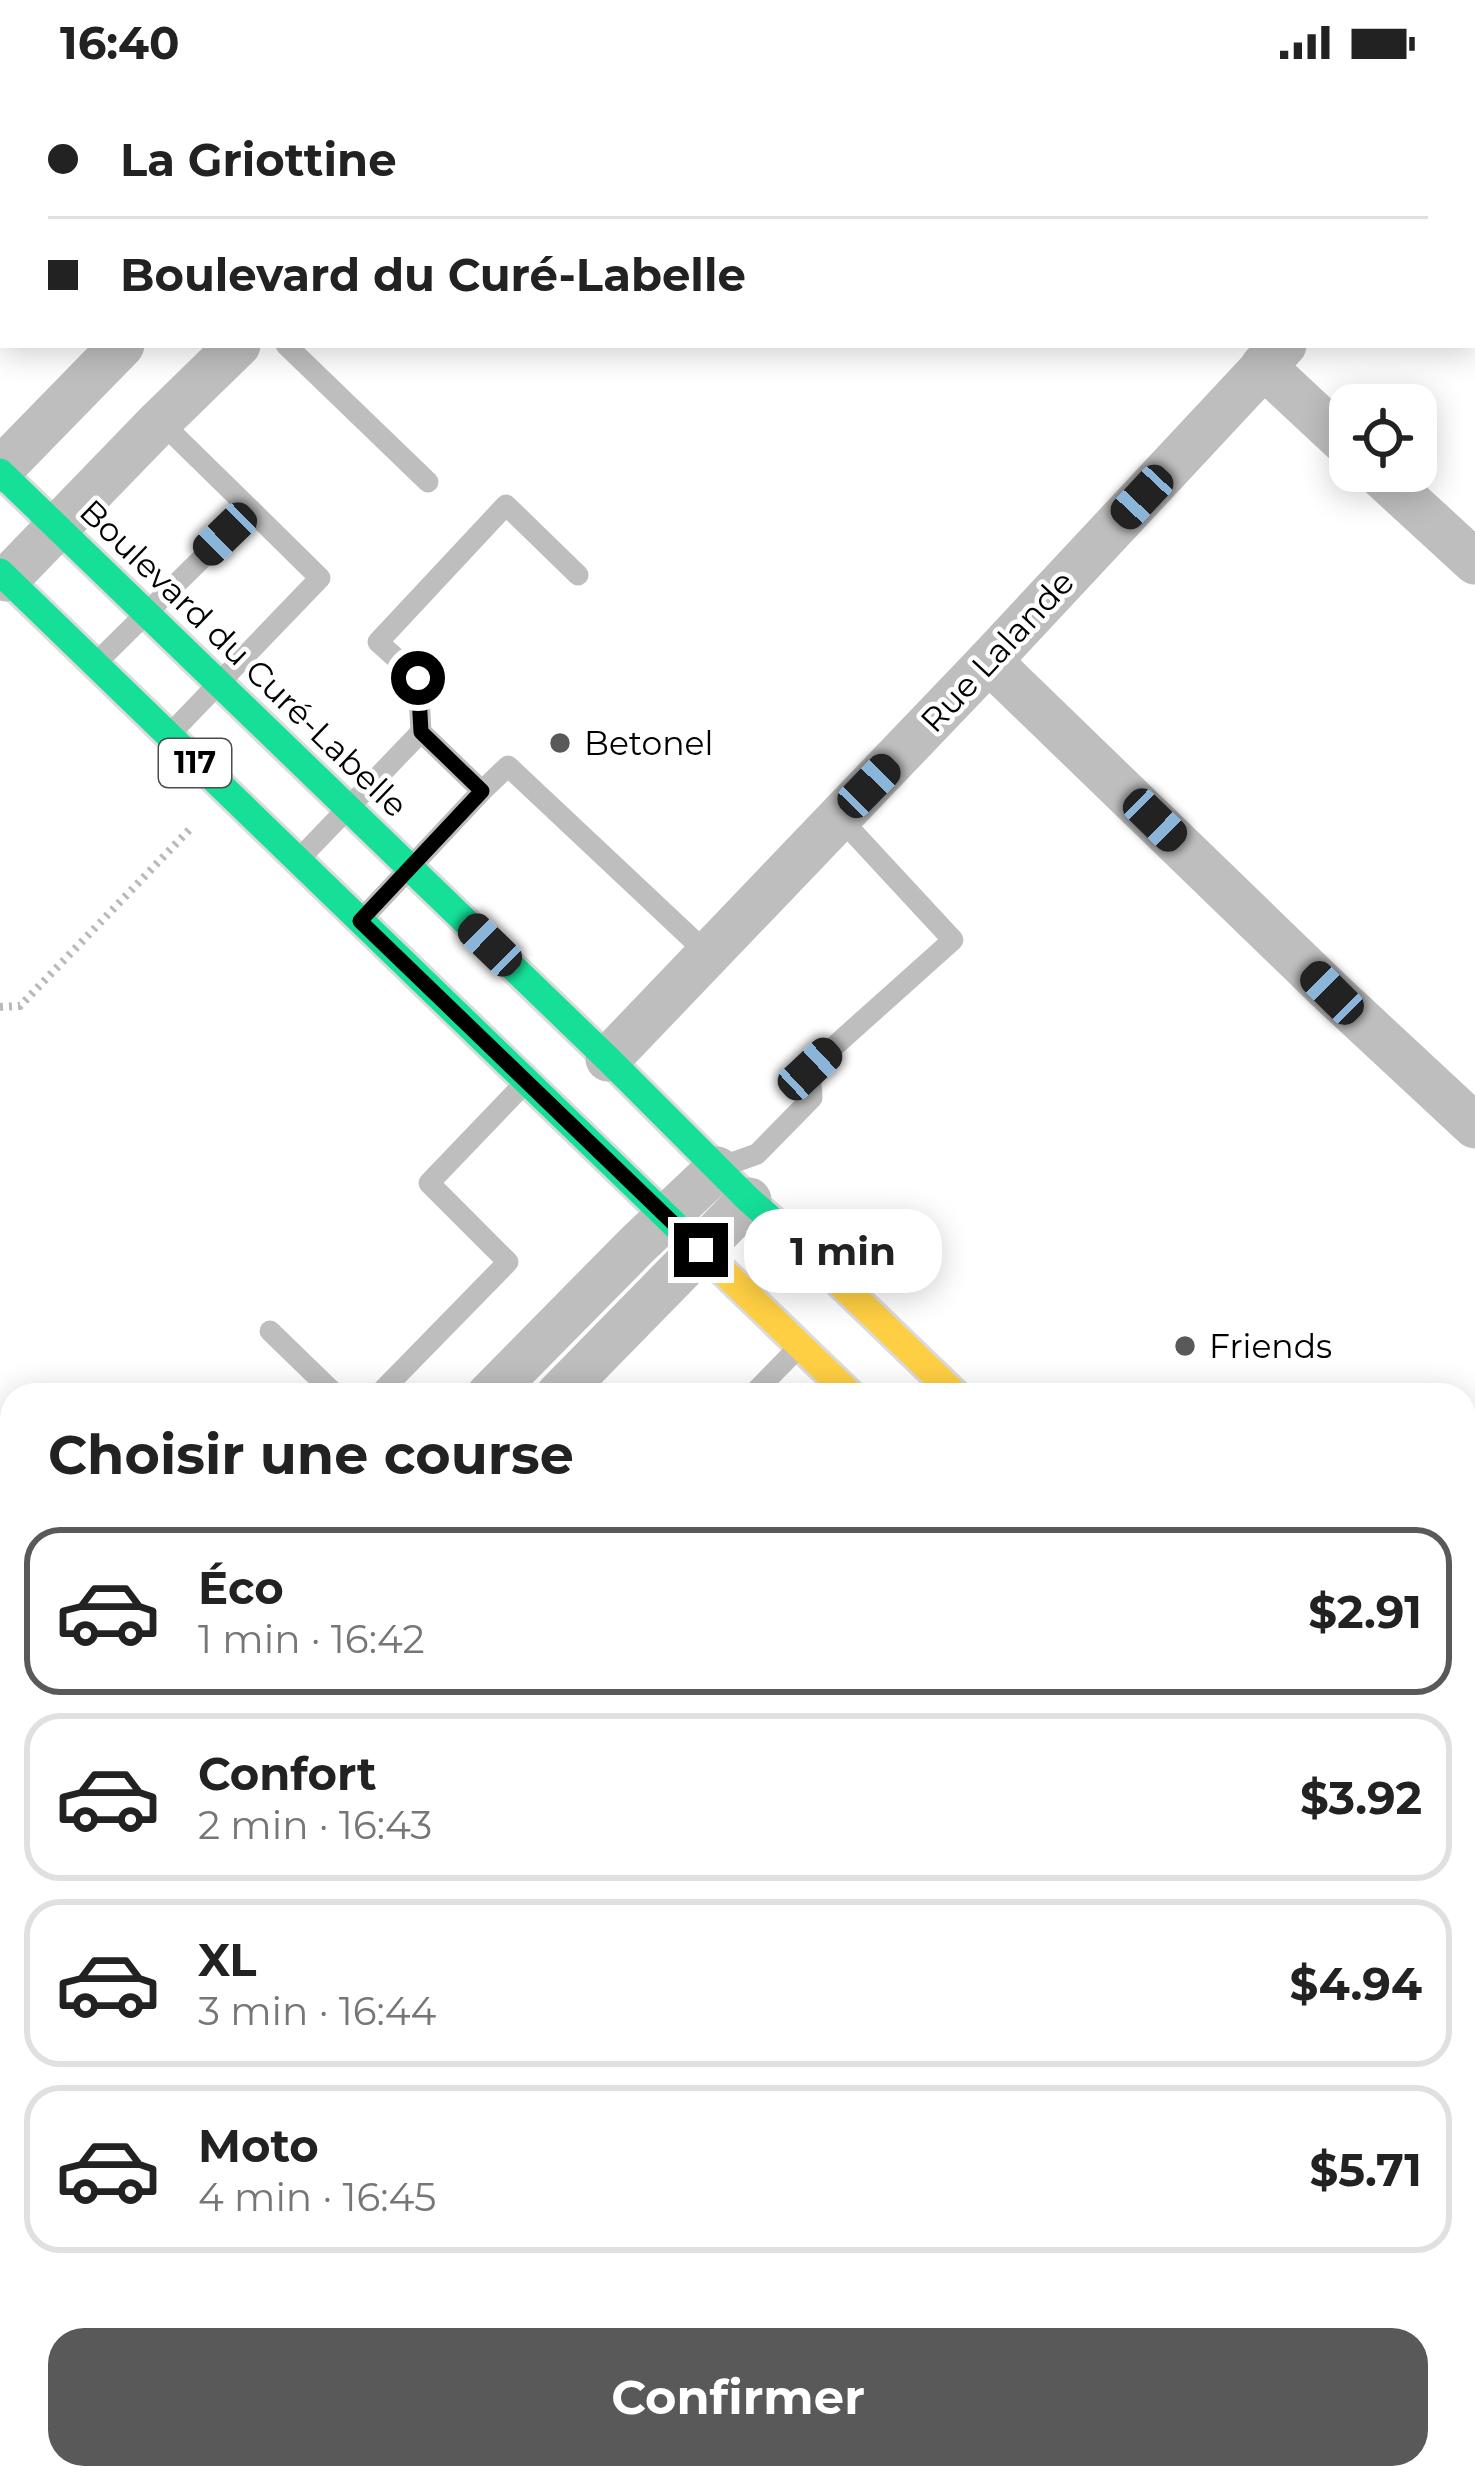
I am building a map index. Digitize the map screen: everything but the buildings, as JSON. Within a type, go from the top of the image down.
[{"type":"main road","name":"Boulevard du Curé-Labelle","points":[[0,471],[608,1059],[741,1174],[931,1383]]},
{"type":"main road","name":"117","points":[[2,577],[838,1383]]},
{"type":"street","points":[[0,471],[119,348]]},
{"type":"street","points":[[2,577],[57,529],[235,348]]},
{"type":"street","points":[[1274,356],[1329,422]]},
{"type":"street","name":"Rue Lalande","points":[[608,1059],[1274,356]]},
{"type":"street","points":[[1399,492],[1475,562]]},
{"type":"street","points":[[989,661],[1475,1126]]},
{"type":"street","points":[[501,1383],[668,1217],[741,1174]]},
{"type":"street","points":[[570,1383],[701,1250],[741,1174]]},
{"type":"lane","points":[[289,348],[428,482]]},
{"type":"lane","points":[[160,421],[320,578],[168,736]]},
{"type":"lane","points":[[482,791],[421,732],[418,678],[378,641],[506,505],[578,575]]},
{"type":"lane","points":[[94,664],[251,510]]},
{"type":"lane","points":[[298,861],[421,732]]},
{"type":"lane","points":[[360,921],[508,766],[708,954]]},
{"type":"lane","points":[[741,1174],[812,1098],[810,1069],[953,940],[839,818]]},
{"type":"lane","points":[[390,1383],[508,1262],[429,1184],[527,1081]]},
{"type":"lane","points":[[270,1331],[324,1383]]},
{"type":"lane","points":[[764,1383],[800,1346]]},
{"type":"path","points":[[0,1007],[20,1006],[196,822]]},
{"type":"traffic: fast","points":[[0,472],[794,1239]]},
{"type":"traffic: fast","points":[[0,572],[701,1250]]},
{"type":"traffic: slow","points":[[794,1239],[944,1383]]},
{"type":"traffic: slow","points":[[701,1250],[839,1383]]},
{"type":"place","name":"Betonel","points":[[560,743]]},
{"type":"place","name":"Friends","points":[[1185,1346]]},
{"type":"route","points":[[418,678],[421,732],[482,791],[360,921],[701,1250]]}]
